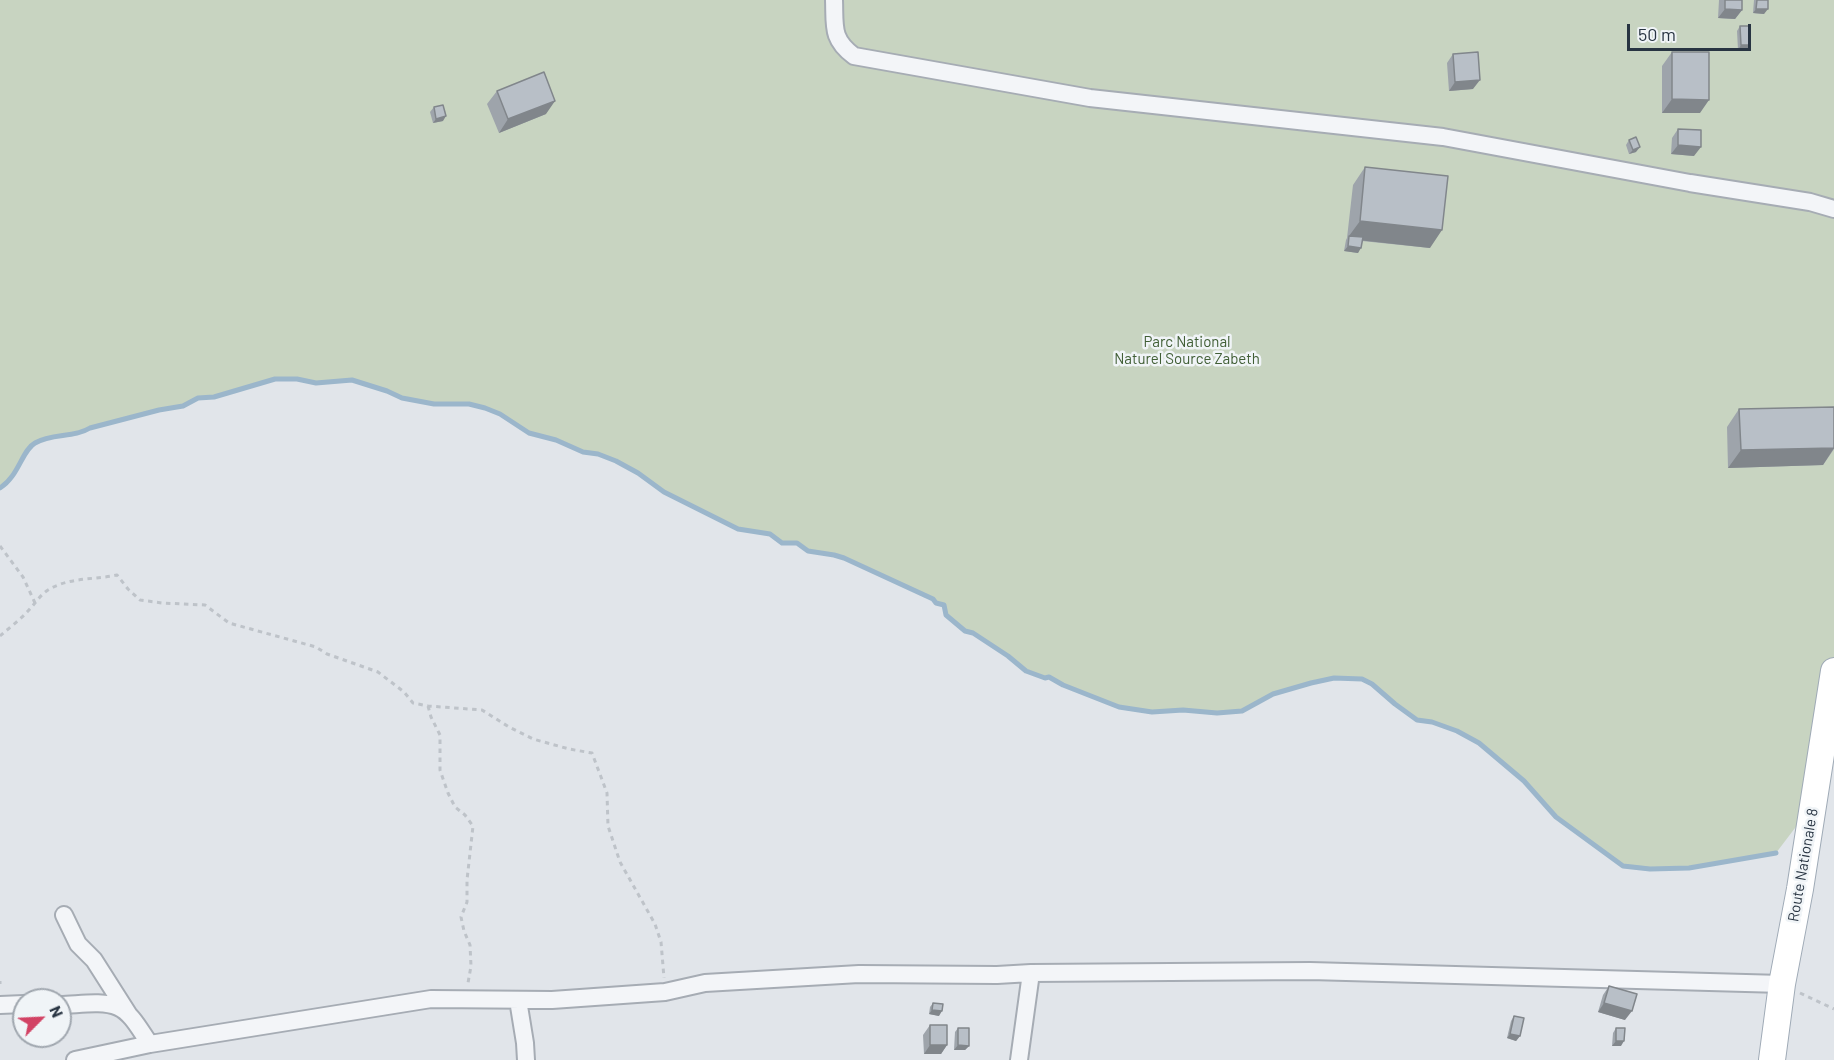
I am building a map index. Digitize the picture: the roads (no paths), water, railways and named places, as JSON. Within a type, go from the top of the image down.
[{"type":"main road","name":"Route Nationale 8","points":[[1772,1060],[1782,984],[1800,889],[1834,671]]},
{"type":"street","points":[[834,0],[835,30],[840,45],[854,56],[1090,98],[1443,136],[1690,183],[1810,202],[1834,209]]},
{"type":"street","points":[[64,915],[78,944],[94,960],[150,1044]]},
{"type":"street","points":[[75,1060],[120,1055],[150,1044],[430,999],[552,1000],[664,992],[705,983],[847,975],[1310,970],[1782,984]]},
{"type":"street","points":[[1019,1060],[1031,973]]},
{"type":"street","points":[[518,1000],[526,1060]]},
{"type":"street","points":[[72,1005],[108,1004],[119,1007],[129,1015]]},
{"type":"waterway","points":[[0,488],[12,477],[31,446],[42,440],[183,406],[198,398],[214,397],[275,379],[297,379],[316,383],[352,380],[402,398],[434,404],[469,404],[500,414],[529,433],[616,461],[638,473],[664,492],[738,529],[770,534],[782,543],[797,543],[808,551],[844,558],[933,599],[936,603],[944,605],[946,615],[965,631],[973,633],[1026,671],[1045,678],[1049,677],[1063,685],[1119,707],[1152,712],[1242,711],[1273,694],[1311,683],[1334,678],[1362,679],[1372,684],[1417,720],[1432,722],[1457,731],[1479,743],[1524,781],[1556,817],[1623,866],[1650,869],[1689,868],[1776,853]]},
{"type":"park label","name":"Parc National Naturel Source Zabeth","points":[[1187,350]]}]
